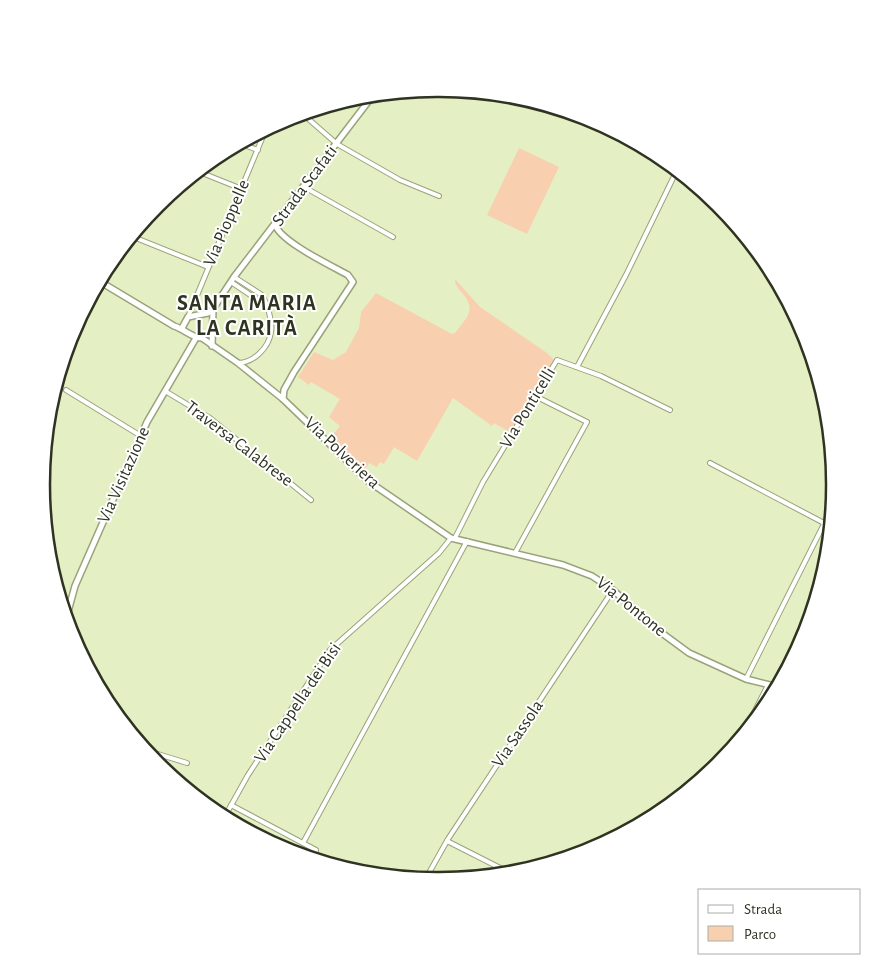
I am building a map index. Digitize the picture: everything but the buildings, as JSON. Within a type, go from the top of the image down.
[{"type":"street","name":"Strada Scafati","points":[[231,282],[367,103]]},
{"type":"street","points":[[308,119],[337,144],[400,180],[439,196]]},
{"type":"street","name":"Via Pioppelle","points":[[188,317],[262,139]]},
{"type":"street","points":[[248,146],[258,150]]},
{"type":"street","points":[[205,174],[242,189]]},
{"type":"street","points":[[577,368],[626,275],[674,177]]},
{"type":"street","points":[[304,187],[394,237]]},
{"type":"street","points":[[275,224],[278,231],[292,242],[348,275],[353,282],[284,390],[284,399]]},
{"type":"street","points":[[138,239],[208,267]]},
{"type":"street","points":[[106,284],[174,326],[182,328],[196,338],[202,338],[238,363],[252,361],[271,335],[268,308],[262,295],[234,277]]},
{"type":"street","points":[[182,328],[188,317],[208,313],[213,309],[231,282],[268,308]]},
{"type":"street","points":[[212,346],[213,309]]},
{"type":"street","name":"Via Visitazione","points":[[70,606],[76,586],[141,436],[196,338]]},
{"type":"street","name":"Via Ponticelli","points":[[453,538],[483,482],[557,360],[601,376],[670,410]]},
{"type":"street","name":"Via Polveriera","points":[[238,363],[284,399],[358,472],[453,538]]},
{"type":"street","points":[[66,390],[141,436]]},
{"type":"street","points":[[275,392],[284,390]]},
{"type":"street","name":"Traversa Calabrese","points":[[165,391],[210,418],[311,500]]},
{"type":"street","points":[[515,553],[587,422],[535,396]]},
{"type":"street","points":[[710,463],[824,524]]},
{"type":"street","points":[[746,679],[824,524]]},
{"type":"street","name":"Via Pontone","points":[[453,538],[573,568],[592,576],[613,590],[655,628],[689,653],[767,687]]},
{"type":"street","name":"Via Cappella dei Bisi","points":[[228,811],[307,683],[330,650],[439,553],[453,538]]},
{"type":"street","points":[[303,843],[467,541]]},
{"type":"street","name":"Via Sassola","points":[[430,872],[447,840],[613,590]]},
{"type":"street","points":[[759,703],[767,687]]},
{"type":"street","points":[[160,755],[187,764]]},
{"type":"street","points":[[231,805],[316,850],[315,853]]},
{"type":"street","points":[[447,840],[499,867]]},
{"type":"green space","points":[[519,148],[559,167],[527,234],[487,215]]},
{"type":"green space","points":[[455,279],[480,307],[547,353],[555,361],[511,433],[494,423],[492,426],[453,398],[417,461],[394,447],[384,464],[380,462],[377,467],[369,463],[364,471],[330,438],[340,426],[329,417],[340,399],[311,382],[309,385],[298,377],[314,352],[333,360],[346,352],[359,328],[361,312],[376,293],[452,334],[455,333],[466,319],[470,310],[467,300],[456,286]]},
{"type":"district","name":"SANTA MARIA LA CARITÀ","points":[[247,316]]}]
